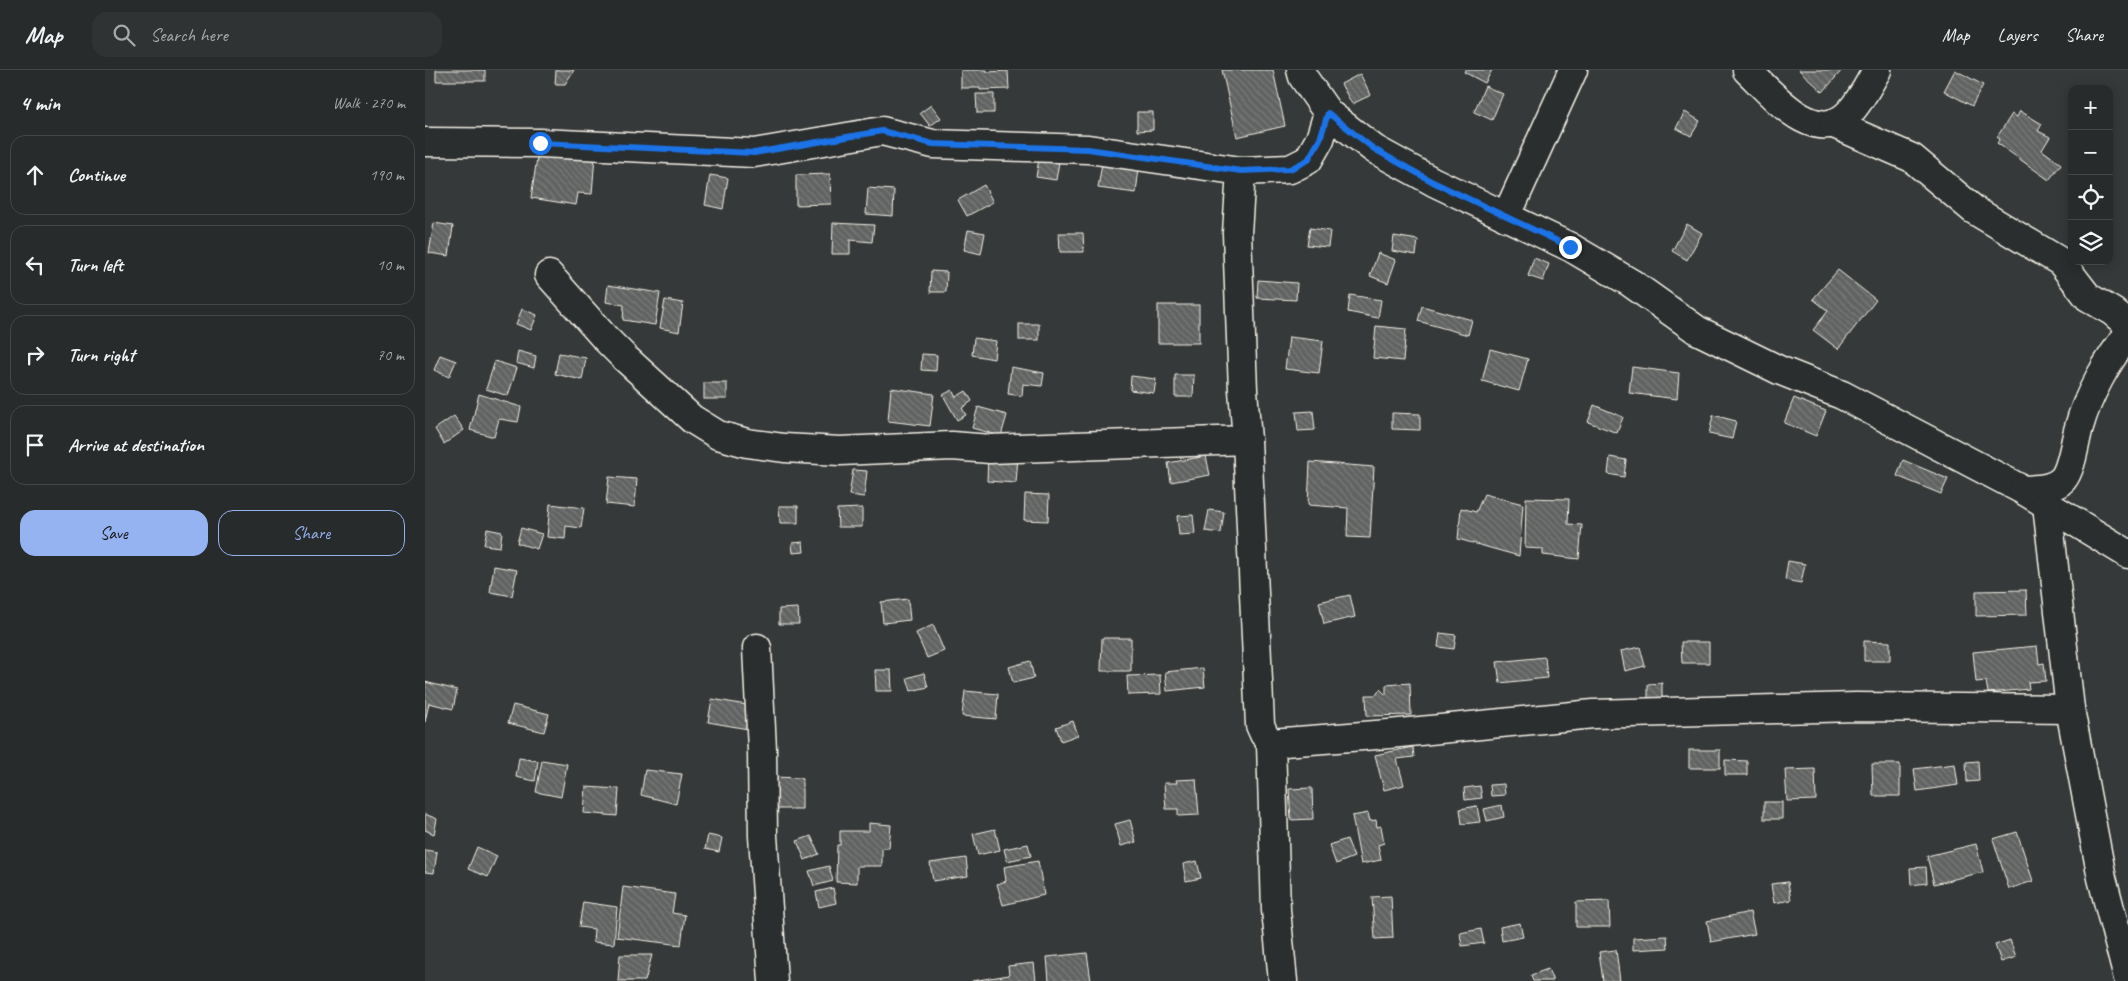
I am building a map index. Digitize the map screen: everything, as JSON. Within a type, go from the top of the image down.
[{"type":"street","points":[[1301,70],[1328,113],[1374,149],[1433,182],[1578,251],[1631,283],[1697,330],[1779,370],[1842,395],[2023,490],[2128,554]]},
{"type":"street","points":[[1506,217],[1573,70]]},
{"type":"street","points":[[1747,70],[1801,118],[1820,126],[1834,124],[1849,113],[1877,70]]},
{"type":"street","points":[[425,142],[540,143],[754,153],[882,131],[933,144],[1088,149],[1241,171],[1290,169],[1308,160],[1320,139],[1328,113]]},
{"type":"street","points":[[1834,124],[1912,158],[1974,210],[2061,262],[2088,297],[2113,312],[2128,325]]},
{"type":"street","points":[[1241,171],[1237,233],[1260,725],[1271,743],[1276,910],[1283,981]]},
{"type":"street","points":[[549,275],[605,338],[692,420],[718,435],[747,443],[784,448],[840,451],[952,446],[990,449],[1247,440]]},
{"type":"street","points":[[2023,490],[2049,488],[2063,478],[2075,450],[2079,427],[2088,402],[2116,349],[2128,335]]},
{"type":"street","points":[[2047,505],[2070,709],[2103,878],[2128,978]]},
{"type":"street","points":[[757,648],[762,750],[763,836],[773,981]]},
{"type":"street","points":[[1271,743],[1389,734],[1593,714],[1856,707],[2070,709]]},
{"type":"building","points":[[436,70],[485,70],[485,81],[436,81]]},
{"type":"building","points":[[556,70],[574,70],[565,84],[555,84]]},
{"type":"building","points":[[961,70],[1008,71],[1009,89],[980,90],[980,88],[961,88]]},
{"type":"building","points":[[1222,70],[1273,70],[1285,126],[1237,137]]},
{"type":"building","points":[[1465,70],[1492,70],[1485,83],[1464,72]]},
{"type":"building","points":[[1799,70],[1842,70],[1823,92]]},
{"type":"building","points":[[1955,70],[1983,85],[1972,106],[1944,91]]},
{"type":"building","points":[[1360,74],[1371,95],[1352,104],[1341,84]]},
{"type":"building","points":[[1485,86],[1503,94],[1492,120],[1474,112]]},
{"type":"building","points":[[976,94],[994,94],[994,113],[977,113]]},
{"type":"building","points":[[931,105],[941,118],[930,126],[920,113]]},
{"type":"building","points":[[2020,111],[2042,124],[2038,131],[2050,137],[2042,150],[2061,164],[2049,180],[1997,143],[2000,139],[1997,137],[2012,114],[2017,117]]},
{"type":"building","points":[[1137,112],[1153,112],[1153,130],[1137,131]]},
{"type":"building","points":[[1685,112],[1700,121],[1691,136],[1676,128]]},
{"type":"building","points":[[538,151],[595,156],[592,194],[578,193],[576,205],[531,198]]},
{"type":"building","points":[[1039,159],[1059,162],[1056,180],[1036,177]]},
{"type":"building","points":[[1102,163],[1139,168],[1136,193],[1098,188]]},
{"type":"building","points":[[830,174],[831,204],[796,205],[796,175]]},
{"type":"building","points":[[710,175],[728,178],[723,209],[705,205]]},
{"type":"building","points":[[984,185],[993,202],[967,216],[958,200]]},
{"type":"building","points":[[868,188],[894,190],[893,216],[866,214]]},
{"type":"building","points":[[434,223],[453,226],[449,256],[429,253]]},
{"type":"building","points":[[833,223],[874,225],[872,242],[850,240],[850,254],[832,254]]},
{"type":"building","points":[[1687,224],[1702,233],[1687,260],[1672,251]]},
{"type":"building","points":[[1310,228],[1330,231],[1328,247],[1307,245]]},
{"type":"building","points":[[968,230],[985,233],[981,254],[964,250]]},
{"type":"building","points":[[1059,233],[1083,233],[1084,252],[1060,252]]},
{"type":"building","points":[[1394,236],[1418,240],[1416,255],[1392,251]]},
{"type":"building","points":[[1378,253],[1396,260],[1388,283],[1370,276]]},
{"type":"building","points":[[1534,258],[1549,264],[1543,281],[1528,276]]},
{"type":"building","points":[[1838,270],[1876,300],[1838,349],[1813,330],[1828,311],[1813,299]]},
{"type":"building","points":[[931,271],[947,272],[946,292],[930,292]]},
{"type":"building","points":[[1258,280],[1297,283],[1296,300],[1257,298]]},
{"type":"building","points":[[608,285],[660,293],[655,325],[623,320],[624,305],[606,302]]},
{"type":"building","points":[[1350,295],[1381,300],[1378,318],[1348,312]]},
{"type":"building","points":[[665,300],[683,303],[679,332],[660,328]]},
{"type":"building","points":[[1158,305],[1199,305],[1199,343],[1158,343]]},
{"type":"building","points":[[1422,306],[1472,320],[1468,335],[1418,321]]},
{"type":"building","points":[[522,309],[537,315],[531,330],[516,324]]},
{"type":"building","points":[[1019,324],[1039,324],[1039,340],[1019,340]]},
{"type":"building","points":[[1376,326],[1406,329],[1403,361],[1373,358]]},
{"type":"building","points":[[1289,337],[1323,341],[1319,373],[1285,369]]},
{"type":"building","points":[[974,338],[996,341],[994,359],[972,355]]},
{"type":"building","points":[[1490,349],[1528,359],[1519,391],[1482,381]]},
{"type":"building","points":[[518,351],[536,356],[534,368],[516,363]]},
{"type":"building","points":[[559,353],[586,358],[582,380],[555,374]]},
{"type":"building","points":[[922,354],[937,355],[936,371],[921,370]]},
{"type":"building","points":[[440,355],[456,361],[449,377],[434,370]]},
{"type":"building","points":[[495,361],[517,368],[508,396],[486,389]]},
{"type":"building","points":[[1011,367],[1044,373],[1042,386],[1023,384],[1022,396],[1008,394]]},
{"type":"building","points":[[1632,367],[1679,373],[1677,399],[1629,393]]},
{"type":"building","points":[[1175,375],[1194,375],[1193,397],[1175,397]]},
{"type":"building","points":[[1131,376],[1156,379],[1154,393],[1130,390]]},
{"type":"building","points":[[704,383],[727,383],[727,399],[704,399]]},
{"type":"building","points":[[891,388],[934,394],[930,426],[888,421]]},
{"type":"building","points":[[952,390],[956,397],[966,391],[972,401],[962,408],[966,415],[957,420],[943,395]]},
{"type":"building","points":[[479,394],[521,407],[518,422],[499,419],[494,437],[470,430]]},
{"type":"building","points":[[1794,398],[1826,411],[1816,436],[1784,423]]},
{"type":"building","points":[[1594,405],[1623,417],[1617,433],[1588,422]]},
{"type":"building","points":[[978,407],[1007,415],[1001,436],[972,428]]},
{"type":"building","points":[[1313,411],[1315,430],[1298,431],[1296,412]]},
{"type":"building","points":[[1392,413],[1420,414],[1420,430],[1392,429]]},
{"type":"building","points":[[1713,415],[1736,421],[1732,439],[1709,434]]},
{"type":"building","points":[[454,416],[464,430],[444,444],[435,429]]},
{"type":"building","points":[[988,456],[1018,457],[1016,483],[987,481]]},
{"type":"building","points":[[1206,456],[1210,475],[1171,482],[1168,463]]},
{"type":"building","points":[[1610,457],[1626,460],[1624,477],[1608,474]]},
{"type":"building","points":[[1903,460],[1948,479],[1941,494],[1897,476]]},
{"type":"building","points":[[1310,462],[1374,467],[1370,538],[1347,537],[1348,508],[1308,505]]},
{"type":"building","points":[[853,470],[867,471],[864,497],[849,495]]},
{"type":"building","points":[[609,477],[637,479],[635,507],[606,504]]},
{"type":"building","points":[[1025,494],[1049,495],[1048,521],[1024,520]]},
{"type":"building","points":[[1484,494],[1523,504],[1519,556],[1458,539],[1461,508],[1476,512]]},
{"type":"building","points":[[1526,498],[1569,499],[1568,524],[1582,525],[1579,559],[1543,555],[1543,549],[1525,548]]},
{"type":"building","points":[[550,504],[584,508],[581,528],[566,526],[565,539],[547,537]]},
{"type":"building","points":[[779,506],[798,506],[798,523],[780,523]]},
{"type":"building","points":[[862,508],[862,527],[838,527],[837,509]]},
{"type":"building","points":[[1209,510],[1224,512],[1221,533],[1205,531]]},
{"type":"building","points":[[1193,515],[1195,534],[1179,535],[1177,516]]},
{"type":"building","points":[[521,528],[542,534],[537,549],[517,543]]},
{"type":"building","points":[[487,529],[502,532],[500,547],[484,545]]},
{"type":"building","points":[[803,542],[804,552],[793,553],[792,543]]},
{"type":"building","points":[[1788,561],[1805,564],[1801,583],[1785,580]]},
{"type":"building","points":[[494,566],[517,570],[512,596],[490,592]]},
{"type":"building","points":[[2026,590],[2027,615],[1976,616],[1976,591]]},
{"type":"building","points":[[1350,595],[1355,617],[1324,624],[1319,602]]},
{"type":"building","points":[[908,599],[910,620],[883,623],[881,602]]},
{"type":"building","points":[[798,608],[799,624],[779,624],[779,609]]},
{"type":"building","points":[[933,625],[944,651],[927,658],[916,633]]},
{"type":"building","points":[[1440,633],[1456,635],[1454,649],[1438,647]]},
{"type":"building","points":[[1102,638],[1131,638],[1131,671],[1101,671]]},
{"type":"building","points":[[1864,641],[1890,642],[1890,661],[1864,661]]},
{"type":"building","points":[[1681,642],[1709,642],[1709,663],[1682,663]]},
{"type":"building","points":[[2037,646],[2039,664],[2044,663],[2046,681],[2028,682],[2029,689],[1988,693],[1986,681],[1976,682],[1973,652]]},
{"type":"building","points":[[1640,647],[1645,666],[1625,671],[1621,651]]},
{"type":"building","points":[[1545,657],[1547,678],[1500,683],[1497,662]]},
{"type":"building","points":[[1030,661],[1034,678],[1013,683],[1009,667]]},
{"type":"building","points":[[1203,668],[1205,687],[1167,691],[1165,672]]},
{"type":"building","points":[[875,670],[891,670],[892,691],[876,691]]},
{"type":"building","points":[[924,673],[928,687],[911,691],[907,678]]},
{"type":"building","points":[[1160,675],[1161,694],[1128,695],[1127,676]]},
{"type":"building","points":[[425,682],[457,690],[453,709],[429,703],[425,722]]},
{"type":"building","points":[[1410,683],[1411,715],[1367,716],[1366,695],[1376,695],[1380,689],[1386,695],[1386,685]]},
{"type":"building","points":[[1662,683],[1662,702],[1648,702],[1648,684]]},
{"type":"building","points":[[965,691],[998,694],[996,719],[962,716]]},
{"type":"building","points":[[712,699],[752,706],[748,729],[708,722]]},
{"type":"building","points":[[513,705],[549,714],[544,732],[508,723]]},
{"type":"building","points":[[1073,721],[1078,735],[1061,741],[1056,727]]},
{"type":"building","points":[[1413,747],[1414,757],[1397,759],[1404,785],[1384,790],[1375,755]]},
{"type":"building","points":[[1689,750],[1720,750],[1720,768],[1689,768]]},
{"type":"building","points":[[519,758],[538,761],[535,781],[516,777]]},
{"type":"building","points":[[542,760],[567,764],[561,797],[536,792]]},
{"type":"building","points":[[1725,760],[1747,761],[1747,775],[1725,775]]},
{"type":"building","points":[[1978,761],[1979,781],[1967,782],[1966,762]]},
{"type":"building","points":[[1872,764],[1900,764],[1900,796],[1873,796]]},
{"type":"building","points":[[1955,764],[1958,785],[1917,791],[1914,769]]},
{"type":"building","points":[[1815,769],[1816,800],[1787,801],[1785,770]]},
{"type":"building","points":[[645,770],[682,774],[676,804],[641,795]]},
{"type":"building","points":[[772,777],[802,778],[802,809],[771,809]]},
{"type":"building","points":[[1196,779],[1199,815],[1178,816],[1178,809],[1166,809],[1164,783],[1177,783],[1176,780]]},
{"type":"building","points":[[1504,784],[1505,795],[1491,796],[1490,785]]},
{"type":"building","points":[[1480,786],[1482,798],[1465,800],[1464,788]]},
{"type":"building","points":[[586,787],[619,789],[617,816],[584,813]]},
{"type":"building","points":[[1312,788],[1313,819],[1291,820],[1289,789]]},
{"type":"building","points":[[1764,802],[1782,802],[1782,819],[1764,819]]},
{"type":"building","points":[[1502,805],[1504,817],[1487,821],[1484,809]]},
{"type":"building","points":[[1477,806],[1480,822],[1462,824],[1460,809]]},
{"type":"building","points":[[1368,813],[1370,821],[1376,820],[1377,827],[1381,826],[1384,843],[1378,845],[1381,860],[1361,864],[1352,816]]},
{"type":"building","points":[[425,814],[437,819],[434,834],[425,830]]},
{"type":"building","points":[[1130,820],[1136,842],[1121,846],[1115,824]]},
{"type":"building","points":[[869,823],[891,825],[889,848],[882,848],[882,866],[857,866],[857,883],[836,882],[837,845],[840,845],[840,831],[869,831]]},
{"type":"building","points":[[995,829],[1000,850],[978,855],[973,834]]},
{"type":"building","points":[[2017,832],[2033,881],[2009,889],[1993,839]]},
{"type":"building","points":[[708,835],[722,838],[719,852],[705,849]]},
{"type":"building","points":[[811,836],[819,854],[805,860],[797,841]]},
{"type":"building","points":[[1347,839],[1354,857],[1336,864],[1329,845]]},
{"type":"building","points":[[1028,844],[1031,856],[1007,861],[1004,849]]},
{"type":"building","points":[[1976,844],[1983,872],[1934,884],[1927,856]]},
{"type":"building","points":[[477,847],[497,856],[488,877],[468,869]]},
{"type":"building","points":[[425,850],[437,852],[434,873],[425,872]]},
{"type":"building","points":[[966,858],[968,876],[933,881],[930,863]]},
{"type":"building","points":[[1038,861],[1044,895],[1003,905],[997,884],[1006,881],[1004,867]]},
{"type":"building","points":[[1197,861],[1201,878],[1186,881],[1183,864]]},
{"type":"building","points":[[829,866],[833,881],[814,886],[809,871]]},
{"type":"building","points":[[1926,867],[1927,883],[1911,885],[1910,868]]},
{"type":"building","points":[[1788,882],[1791,900],[1774,903],[1771,884]]},
{"type":"building","points":[[623,887],[675,894],[672,913],[685,915],[681,945],[617,937]]},
{"type":"building","points":[[833,888],[836,903],[819,907],[816,892]]},
{"type":"building","points":[[1391,896],[1393,938],[1375,939],[1372,897]]},
{"type":"building","points":[[1609,901],[1610,927],[1576,927],[1576,902]]},
{"type":"building","points":[[583,902],[617,907],[614,944],[593,942],[594,929],[579,927]]},
{"type":"building","points":[[1750,912],[1755,934],[1711,942],[1707,921]]},
{"type":"building","points":[[1520,923],[1523,937],[1502,941],[1500,927]]},
{"type":"building","points":[[1481,929],[1484,943],[1462,946],[1460,933]]},
{"type":"building","points":[[1667,936],[1668,948],[1633,950],[1633,938]]},
{"type":"building","points":[[2010,940],[2016,957],[2001,962],[1995,945]]},
{"type":"building","points":[[1616,950],[1620,981],[1603,981],[1599,952]]},
{"type":"building","points":[[1087,953],[1091,981],[1049,981],[1047,957]]},
{"type":"building","points":[[620,955],[652,955],[645,981],[618,981]]},
{"type":"building","points":[[1034,963],[1036,981],[972,981],[1009,975],[1008,966]]},
{"type":"building","points":[[1548,969],[1553,981],[1533,981],[1531,975]]},
{"type":"route","points":[[540,143],[754,153],[882,131],[933,144],[1088,149],[1241,171],[1290,169],[1308,160],[1320,139],[1328,113],[1374,149],[1433,182],[1570,247]]}]
